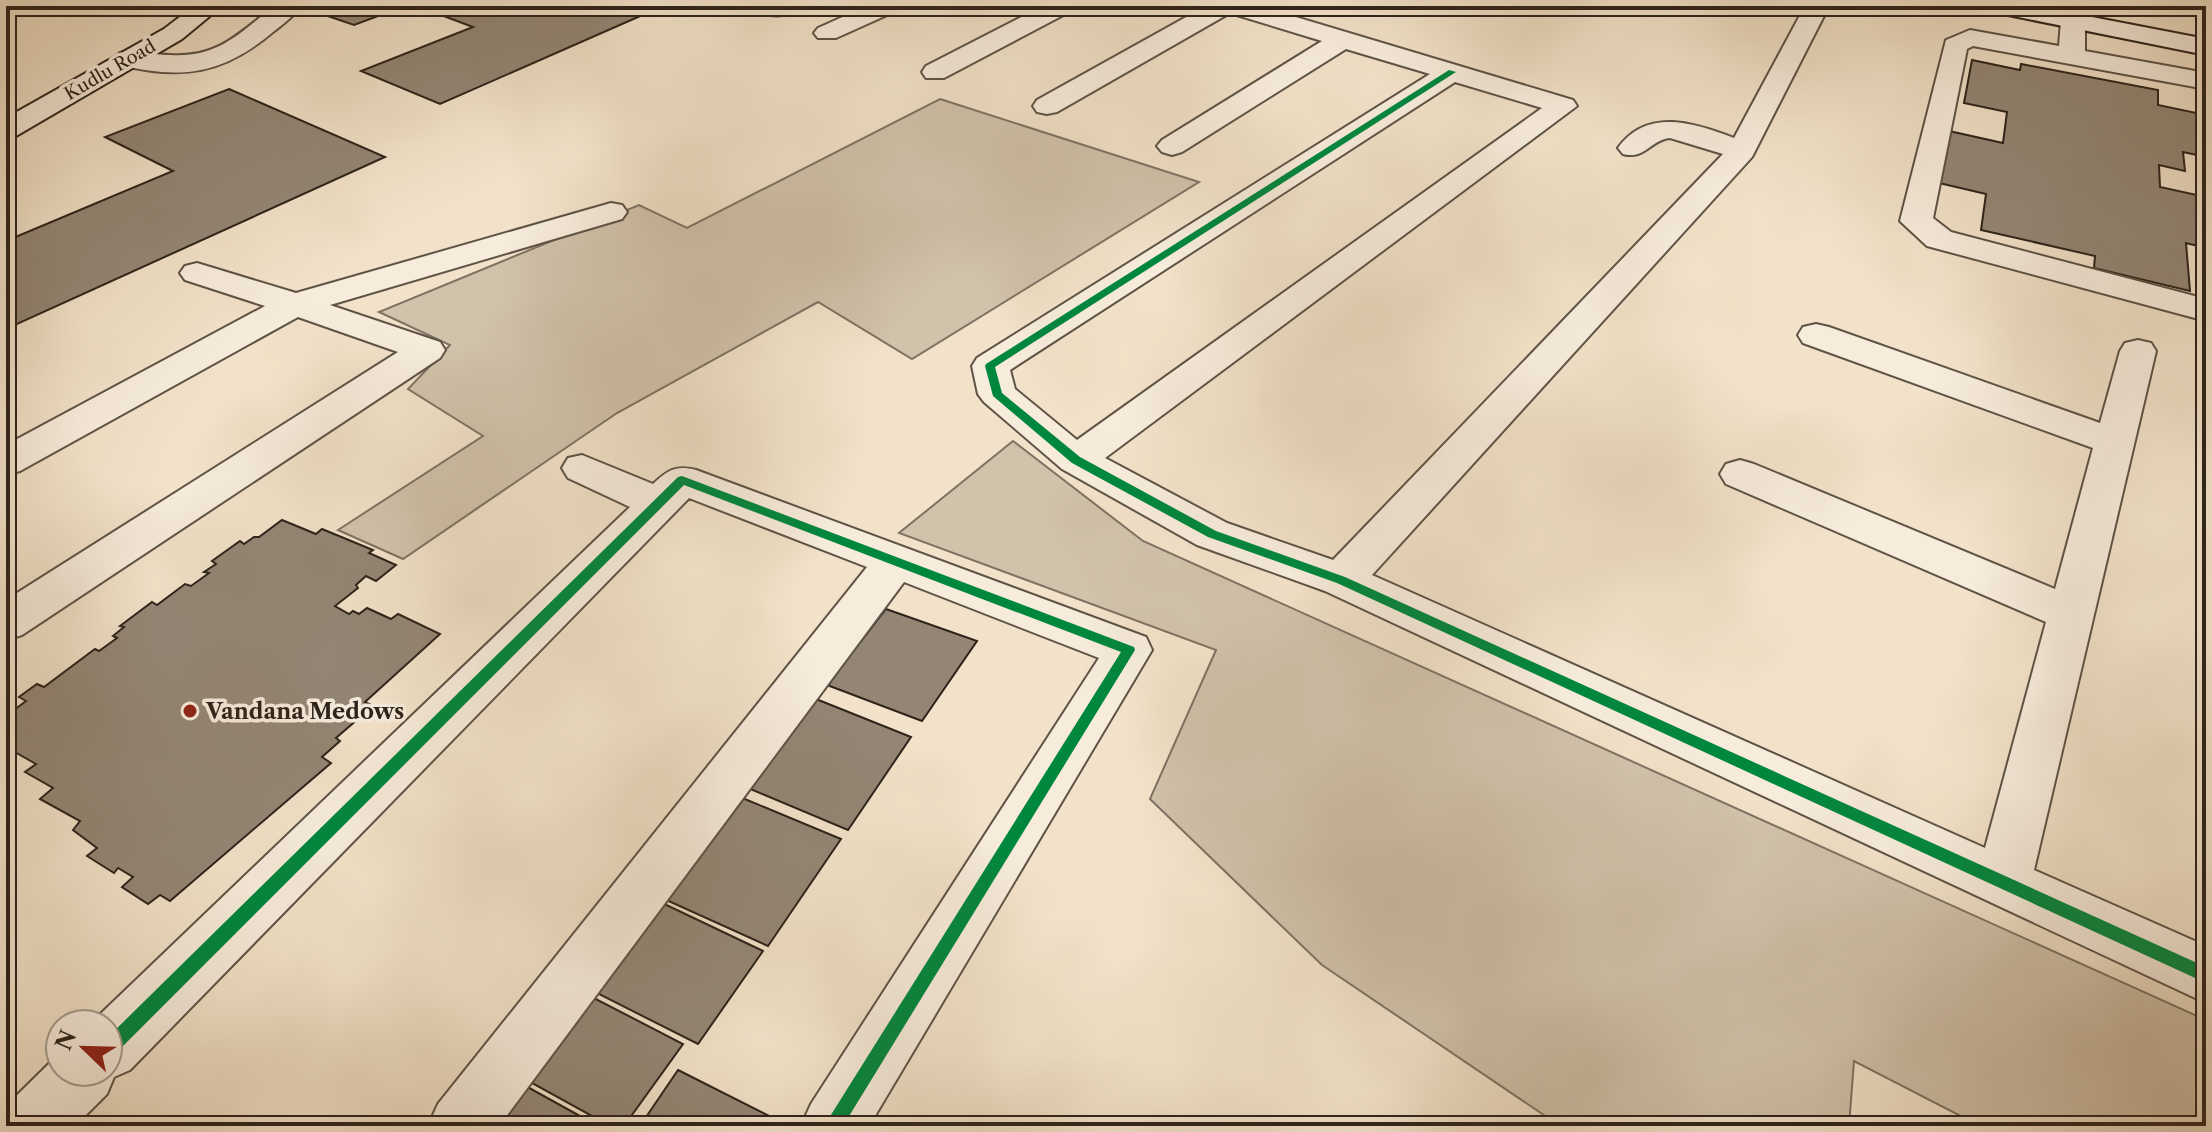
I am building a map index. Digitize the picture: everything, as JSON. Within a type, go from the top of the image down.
[{"type":"street","name":"Kudlu Road","points":[[6,130],[173,34],[210,6]]},
{"type":"street","points":[[129,59],[177,66],[207,64],[228,56],[289,6]]},
{"type":"street","points":[[827,33],[887,6]]},
{"type":"street","points":[[935,72],[1062,6]]},
{"type":"street","points":[[1047,106],[1224,6]]},
{"type":"street","points":[[1076,460],[1563,106],[1233,6]]},
{"type":"street","points":[[1301,26],[1330,6]]},
{"type":"street","points":[[1341,580],[1742,151],[1817,6]]},
{"type":"street","points":[[1998,6],[2076,14],[2155,37],[2206,47]]},
{"type":"street","points":[[2072,57],[2076,14]]},
{"type":"street","points":[[2152,72],[2155,37]]},
{"type":"street","points":[[2206,81],[1970,38],[1955,45],[1916,221],[1939,239],[2206,310]]},
{"type":"street","points":[[1172,146],[1344,39]]},
{"type":"street","points":[[207,64],[232,75]]},
{"type":"street","points":[[1452,72],[990,366],[997,394],[1076,460],[1212,534],[1341,580],[2206,975]]},
{"type":"street","points":[[1633,148],[1650,133],[1662,130],[1681,131],[1742,151]]},
{"type":"street","points":[[6,462],[295,304],[611,212]]},
{"type":"street","points":[[6,623],[427,350],[197,273]]},
{"type":"street","points":[[1816,335],[2115,442]]},
{"type":"street","points":[[2003,883],[2138,351]]},
{"type":"street","points":[[582,468],[658,503]]},
{"type":"street","points":[[1740,474],[2071,614]]},
{"type":"street","points":[[124,1033],[682,480],[1129,650],[833,1126]]},
{"type":"street","points":[[460,1126],[896,561]]},
{"type":"street","points":[[30,1126],[69,1088]]},
{"type":"shaded area","points":[[940,99],[1199,182],[912,359],[818,302],[617,413],[403,559],[338,530],[483,436],[408,389],[450,345],[379,312],[639,205],[687,228]]},
{"type":"shaded area","points":[[1013,441],[1143,541],[2206,1020],[2206,1126],[1980,1126],[1854,1061],[1849,1126],[1560,1126],[1322,965],[1150,799],[1216,650],[899,533]]},
{"type":"building","points":[[405,6],[354,25],[304,8]]},
{"type":"building","points":[[417,6],[663,6],[440,104],[361,71],[473,27]]},
{"type":"building","points":[[1972,60],[2020,70],[2021,64],[2158,90],[2158,105],[2206,115],[2206,157],[2183,152],[2185,171],[2159,165],[2160,187],[2206,197],[2206,248],[2186,243],[2190,291],[2094,268],[2095,256],[1981,230],[1986,194],[1939,183],[1949,131],[2003,143],[2007,112],[1964,103]]},
{"type":"building","points":[[229,89],[385,157],[6,329],[6,241],[173,171],[105,137]]},
{"type":"building","name":"Vandana Medows","points":[[282,520],[316,534],[322,529],[373,550],[369,553],[396,565],[376,581],[366,576],[356,585],[358,588],[335,606],[349,614],[353,611],[359,614],[367,608],[391,619],[398,614],[440,634],[365,702],[373,706],[336,738],[340,741],[322,757],[331,763],[170,901],[160,895],[148,904],[122,887],[133,877],[118,868],[114,873],[87,856],[97,848],[73,830],[80,821],[40,799],[53,788],[25,772],[36,764],[6,747],[6,741],[10,738],[6,735],[6,716],[26,701],[19,697],[37,684],[44,687],[95,649],[99,651],[117,638],[113,636],[124,627],[120,626],[152,602],[157,605],[185,584],[191,586],[209,573],[204,572],[216,564],[212,561],[240,541],[244,544],[259,537]]},
{"type":"building","points":[[886,609],[977,641],[922,721],[827,685]]},
{"type":"building","points":[[816,699],[911,737],[848,830],[748,788]]},
{"type":"building","points":[[740,797],[841,839],[768,946],[662,898]]},
{"type":"building","points":[[658,901],[763,951],[698,1044],[589,989]]},
{"type":"building","points":[[586,994],[683,1044],[624,1126],[610,1126],[521,1077]]},
{"type":"building","points":[[678,1070],[789,1126],[640,1126]]},
{"type":"building","points":[[513,1079],[598,1126],[476,1126]]},
{"type":"cycle path","points":[[1452,72],[990,366],[997,394],[1076,460],[1212,534],[1341,580],[2206,975]]},
{"type":"cycle path","points":[[124,1033],[682,480],[1129,650],[833,1126]]},
{"type":"place","name":"Vandana Medows","points":[[190,711]]}]
